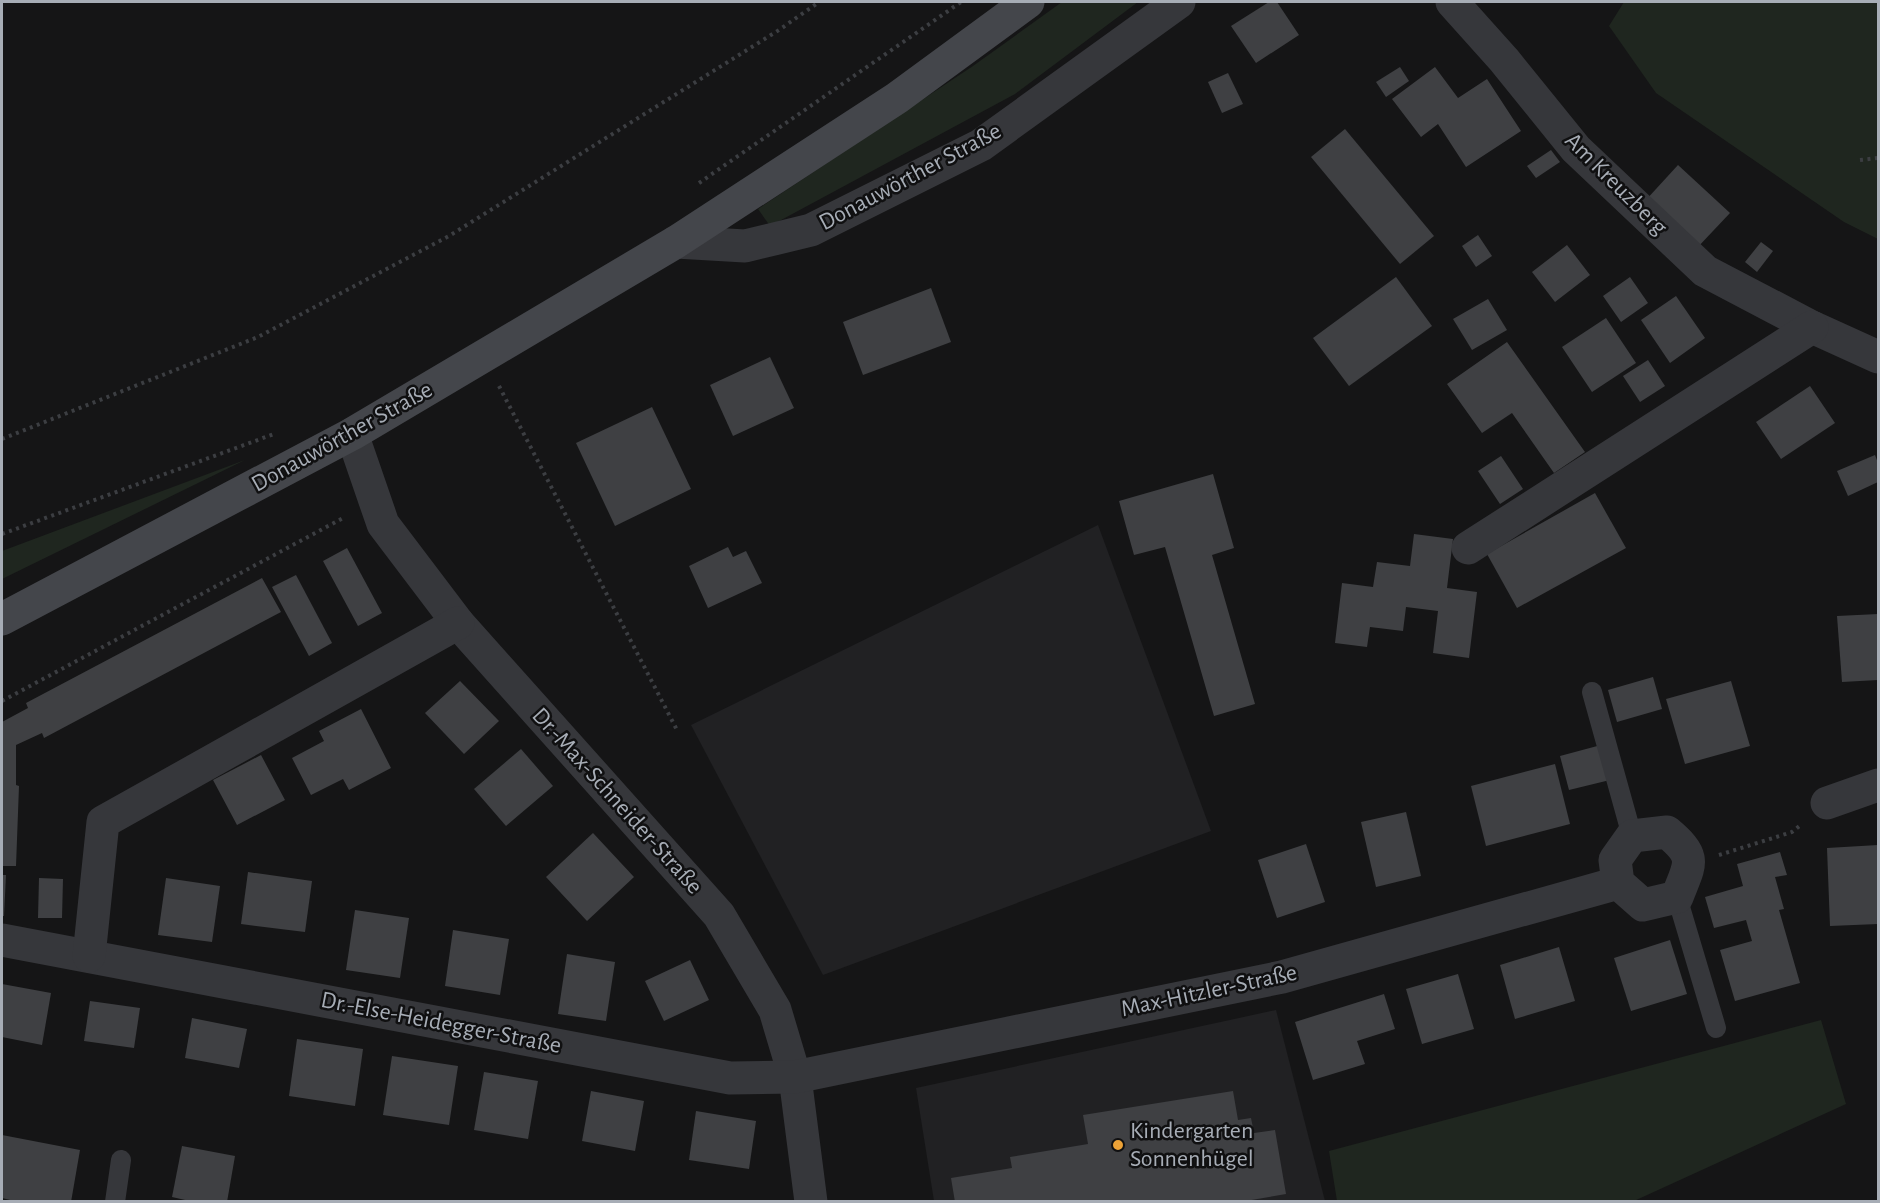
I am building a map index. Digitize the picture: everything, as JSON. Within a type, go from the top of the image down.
[{"type":"main road","name":"Donauwörther Straße","points":[[2,619],[352,434],[675,242],[897,98],[1028,2]]},
{"type":"street","name":"Donauwörther Straße","points":[[675,242],[745,246],[811,230],[981,145],[1179,2]]},
{"type":"street","name":"Am Kreuzberg","points":[[1452,2],[1504,60],[1576,149],[1705,270],[1812,327],[1878,357]]},
{"type":"street","points":[[1468,548],[1812,327]]},
{"type":"street","name":"Dr.-Max-Schneider-Straße","points":[[352,434],[383,524],[458,623],[719,915],[775,1010],[795,1077],[811,1202]]},
{"type":"street","points":[[89,956],[103,822],[458,623]]},
{"type":"street","points":[[1827,803],[1878,785]]},
{"type":"street","points":[[1667,832],[1685,847],[1690,864],[1677,897],[1643,905],[1618,883],[1615,860],[1632,836],[1667,832]]},
{"type":"street","name":"Max-Hitzler-Straße","points":[[795,1077],[1282,977],[1618,883]]},
{"type":"street","name":"Dr.-Else-Heidegger-Straße","points":[[2,940],[730,1078],[795,1077]]},
{"type":"lane","points":[[1592,692],[1632,836]]},
{"type":"lane","points":[[1677,897],[1716,1028]]},
{"type":"lane","points":[[115,1202],[122,1160]]},
{"type":"path","points":[[2,440],[258,337],[449,236],[779,30],[819,2]]},
{"type":"path","points":[[698,184],[961,2]]},
{"type":"path","points":[[1860,160],[1878,158]]},
{"type":"path","points":[[483,356],[678,732]]},
{"type":"path","points":[[2,534],[276,433]]},
{"type":"path","points":[[2,701],[375,501]]},
{"type":"path","points":[[1690,864],[1792,832],[1827,803]]},
{"type":"shaded area","points":[[1062,2],[1138,2],[1015,94],[770,226],[758,209],[973,66]]},
{"type":"shaded area","points":[[1624,2],[1878,2],[1878,239],[1844,222],[1656,93],[1609,26]]},
{"type":"shaded area","points":[[245,460],[2,579],[2,551]]},
{"type":"shaded area","points":[[1098,525],[1211,831],[823,975],[691,725]]},
{"type":"shaded area","name":"Kindergarten Sonnenhügel","points":[[1276,1010],[1325,1201],[934,1201],[916,1088]]},
{"type":"shaded area","points":[[1821,1020],[1846,1104],[1634,1201],[1337,1201],[1329,1151]]},
{"type":"building","points":[[1269,2],[1277,2],[1299,35],[1256,63],[1231,26]]},
{"type":"building","points":[[1400,67],[1409,81],[1386,97],[1376,82]]},
{"type":"building","points":[[1435,67],[1458,98],[1487,79],[1521,131],[1466,167],[1438,124],[1421,137],[1392,99]]},
{"type":"building","points":[[1228,73],[1243,104],[1222,113],[1208,82]]},
{"type":"building","points":[[1345,129],[1434,236],[1400,264],[1311,157]]},
{"type":"building","points":[[1551,150],[1560,162],[1536,178],[1527,166]]},
{"type":"building","points":[[1678,165],[1730,213],[1696,249],[1645,201]]},
{"type":"building","points":[[1478,235],[1492,256],[1476,267],[1462,246]]},
{"type":"building","points":[[1761,242],[1773,251],[1757,272],[1745,262]]},
{"type":"building","points":[[1567,245],[1590,275],[1555,302],[1532,272]]},
{"type":"building","points":[[1396,277],[1432,326],[1349,386],[1313,338]]},
{"type":"building","points":[[1630,277],[1648,303],[1621,322],[1603,296]]},
{"type":"building","points":[[931,288],[951,342],[863,375],[843,322]]},
{"type":"building","points":[[1676,296],[1705,338],[1670,363],[1641,320]]},
{"type":"building","points":[[1488,299],[1507,330],[1472,350],[1453,319]]},
{"type":"building","points":[[1606,318],[1636,363],[1592,392],[1562,347]]},
{"type":"building","points":[[1507,342],[1585,452],[1554,473],[1512,413],[1482,433],[1447,384]]},
{"type":"building","points":[[770,357],[794,408],[733,436],[710,385]]},
{"type":"building","points":[[1648,360],[1665,386],[1640,402],[1623,376]]},
{"type":"building","points":[[1810,386],[1835,423],[1781,459],[1756,422]]},
{"type":"building","points":[[652,407],[691,489],[615,526],[576,443]]},
{"type":"building","points":[[1875,455],[1878,463],[1878,482],[1848,496],[1837,471]]},
{"type":"building","points":[[1501,456],[1523,489],[1500,504],[1478,471]]},
{"type":"building","points":[[1213,474],[1234,548],[1212,555],[1255,704],[1214,716],[1165,547],[1134,555],[1119,501]]},
{"type":"building","points":[[1595,493],[1626,548],[1517,608],[1487,554]]},
{"type":"building","points":[[1414,534],[1453,539],[1447,588],[1477,592],[1469,658],[1433,653],[1438,611],[1406,607],[1403,631],[1370,627],[1367,647],[1335,643],[1342,583],[1373,587],[1377,562],[1410,566]]},
{"type":"building","points":[[728,547],[733,557],[746,551],[762,583],[708,608],[689,566]]},
{"type":"building","points":[[347,548],[382,613],[358,626],[323,561]]},
{"type":"building","points":[[296,575],[332,643],[309,656],[272,587]]},
{"type":"building","points":[[262,578],[281,612],[44,738],[42,733],[16,745],[16,785],[19,786],[16,866],[2,866],[2,722],[28,708],[26,703]]},
{"type":"building","points":[[1878,614],[1878,680],[1842,682],[1837,616]]},
{"type":"building","points":[[1653,677],[1662,709],[1617,722],[1608,690]]},
{"type":"building","points":[[460,681],[499,721],[464,754],[425,713]]},
{"type":"building","points":[[1731,681],[1750,746],[1685,764],[1666,699]]},
{"type":"building","points":[[361,709],[391,768],[349,790],[343,779],[311,795],[292,758],[324,741],[319,731]]},
{"type":"building","points":[[1601,745],[1610,780],[1569,790],[1560,756]]},
{"type":"building","points":[[521,749],[553,786],[506,826],[474,789]]},
{"type":"building","points":[[261,755],[285,800],[237,825],[213,780]]},
{"type":"building","points":[[1555,764],[1570,824],[1486,846],[1471,786]]},
{"type":"building","points":[[1406,812],[1421,876],[1376,887],[1361,822]]},
{"type":"building","points":[[593,833],[634,877],[587,921],[546,877]]},
{"type":"building","points":[[1306,844],[1325,902],[1277,918],[1258,860]]},
{"type":"building","points":[[1878,845],[1878,924],[1830,926],[1827,848]]},
{"type":"building","points":[[1780,852],[1787,875],[1775,877],[1784,909],[1779,910],[1800,983],[1735,1001],[1720,950],[1752,941],[1746,920],[1714,928],[1705,897],[1743,886],[1737,864]]},
{"type":"building","points":[[248,872],[312,881],[305,932],[241,924]]},
{"type":"building","points":[[2,875],[6,875],[4,916],[2,916]]},
{"type":"building","points":[[39,878],[63,879],[62,918],[38,918]]},
{"type":"building","points":[[166,878],[220,886],[212,942],[158,935]]},
{"type":"building","points":[[355,910],[409,918],[400,978],[346,970]]},
{"type":"building","points":[[453,930],[509,939],[500,995],[445,986]]},
{"type":"building","points":[[1670,940],[1687,994],[1631,1011],[1614,958]]},
{"type":"building","points":[[1559,947],[1575,1001],[1515,1019],[1500,965]]},
{"type":"building","points":[[567,954],[615,962],[606,1021],[558,1014]]},
{"type":"building","points":[[690,960],[709,1000],[664,1021],[645,981]]},
{"type":"building","points":[[1458,974],[1474,1029],[1422,1044],[1406,989]]},
{"type":"building","points":[[2,984],[51,993],[42,1045],[2,1037]]},
{"type":"building","points":[[1384,994],[1395,1029],[1357,1041],[1365,1064],[1313,1080],[1295,1022]]},
{"type":"building","points":[[90,1001],[140,1008],[134,1048],[84,1041]]},
{"type":"building","points":[[192,1018],[247,1029],[239,1068],[185,1058]]},
{"type":"building","points":[[297,1039],[363,1049],[355,1106],[289,1096]]},
{"type":"building","points":[[392,1056],[458,1066],[449,1125],[383,1115]]},
{"type":"building","points":[[484,1072],[538,1081],[528,1139],[474,1130]]},
{"type":"building","points":[[591,1091],[644,1101],[635,1151],[582,1141]]},
{"type":"building","points":[[1233,1091],[1238,1120],[1251,1118],[1254,1133],[1275,1130],[1286,1194],[1240,1202],[955,1202],[951,1178],[1012,1168],[1010,1157],[1088,1144],[1083,1115]]},
{"type":"building","points":[[696,1111],[756,1121],[749,1169],[689,1160]]},
{"type":"building","points":[[2,1135],[80,1150],[71,1202],[18,1202],[2,1198]]},
{"type":"building","points":[[182,1146],[235,1156],[227,1202],[194,1202],[172,1197]]},
{"type":"place","name":"Kindergarten Sonnenhügel","points":[[1118,1145]]}]
